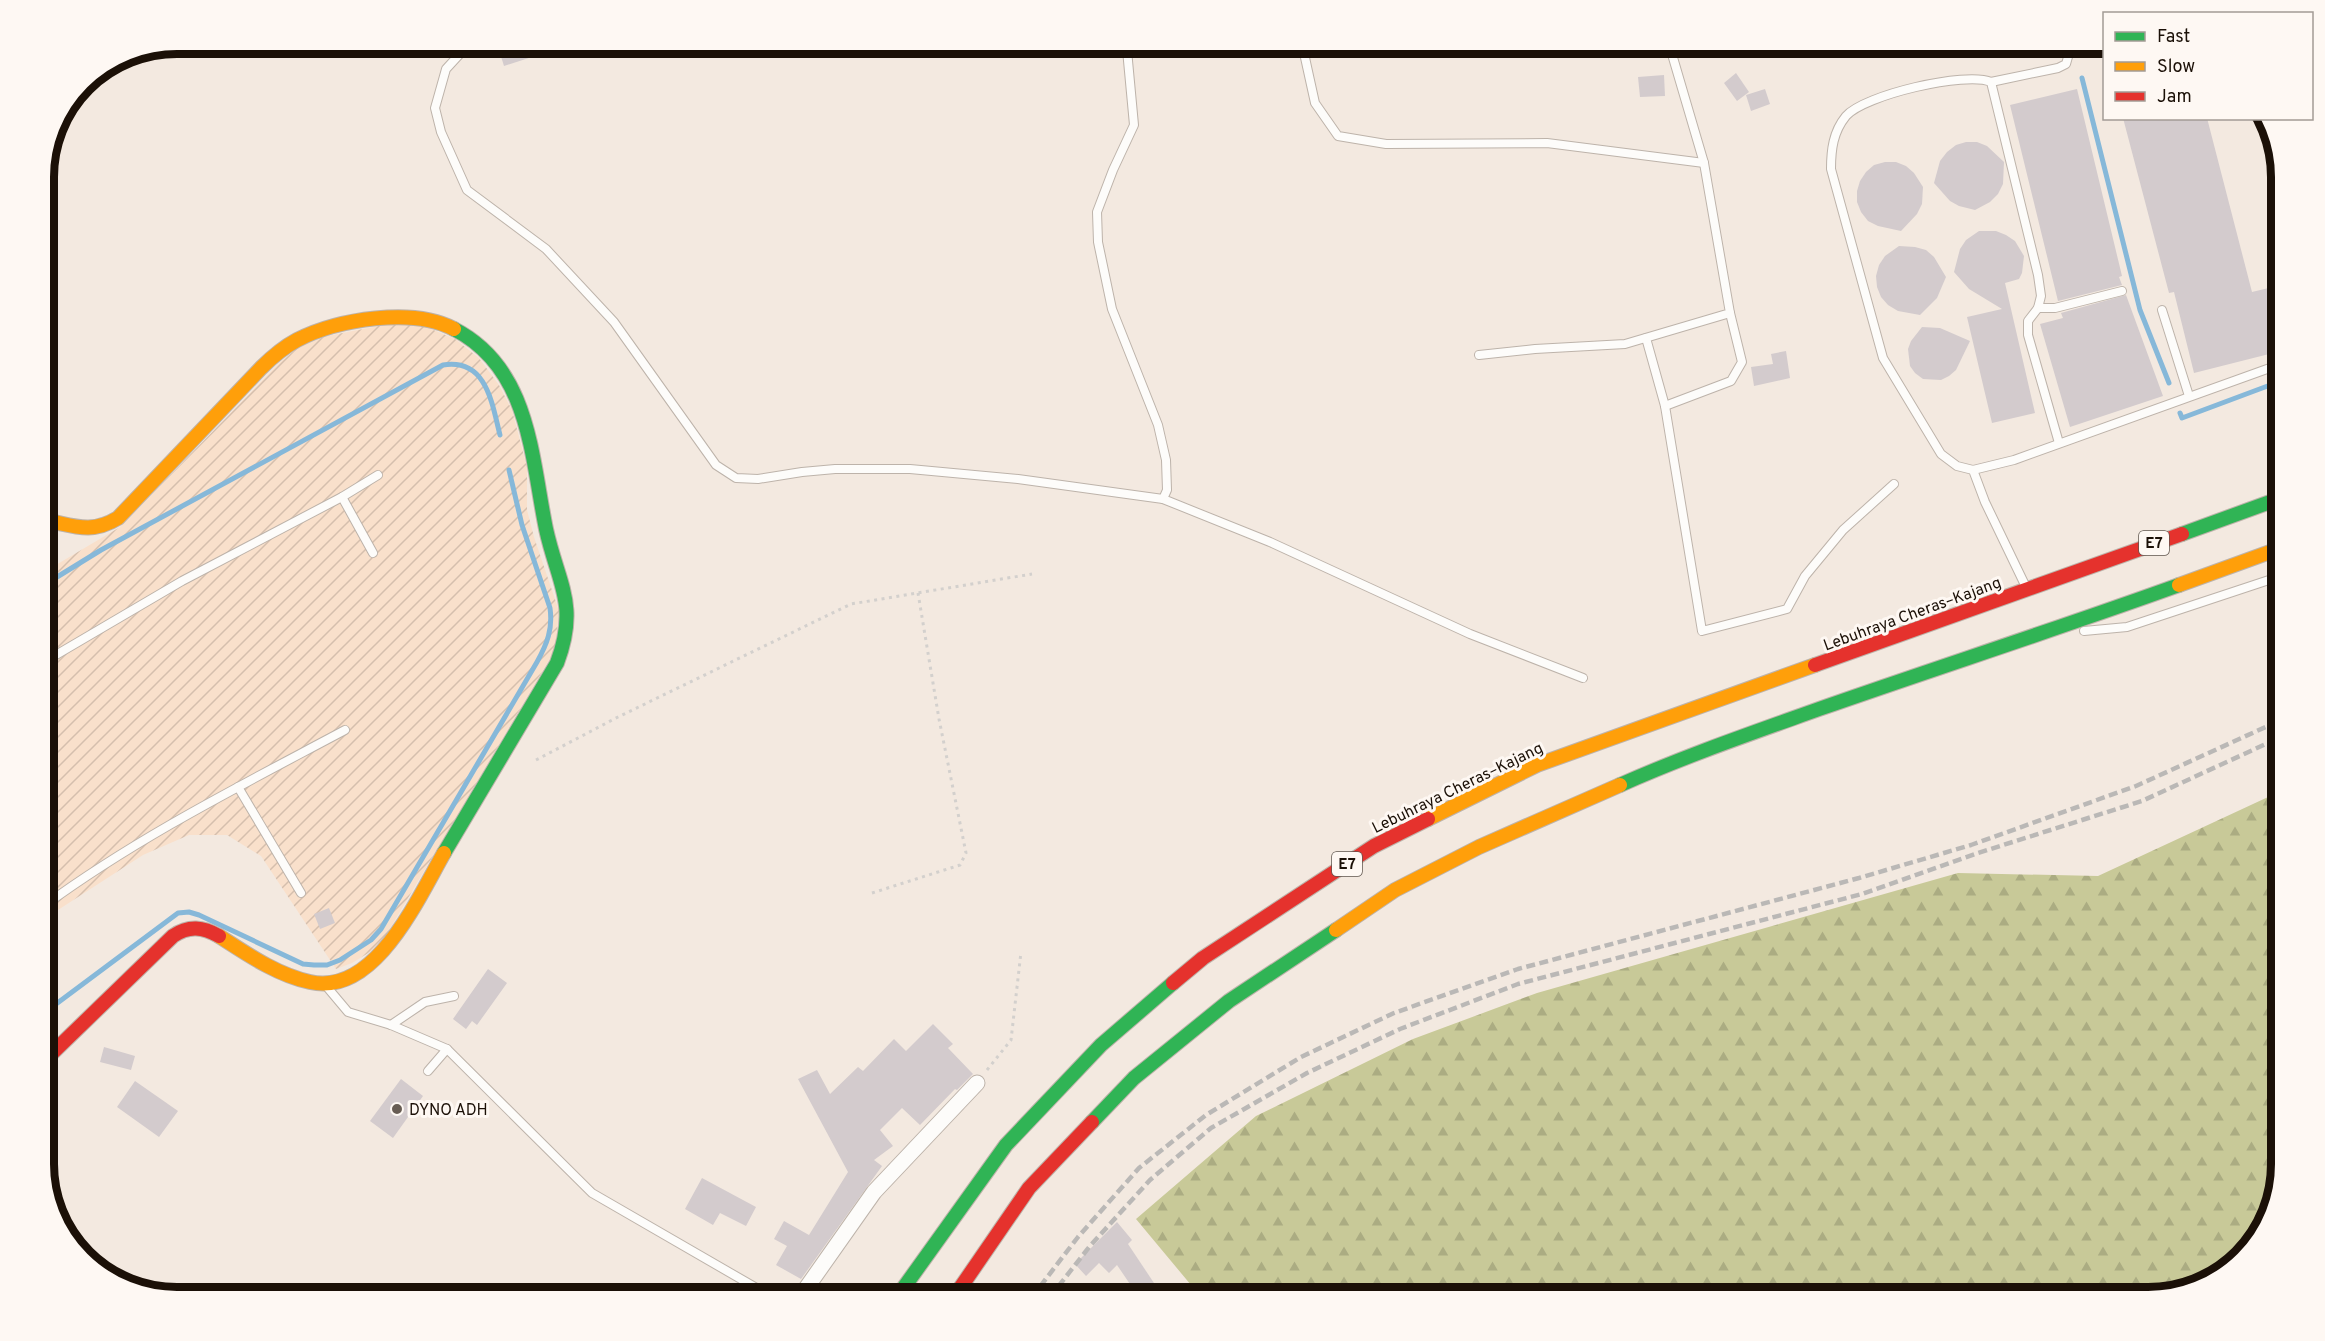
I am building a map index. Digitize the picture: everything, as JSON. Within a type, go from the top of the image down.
[{"type":"main road","points":[[54,522],[87,530],[98,529],[118,518],[271,358],[288,345],[322,329],[385,316],[425,316],[460,330],[477,342],[506,374],[525,416],[538,470],[548,539],[566,596],[569,614],[564,649],[557,663],[394,938],[383,952],[339,982],[310,983],[295,978],[213,933],[196,927],[188,928],[170,938],[54,1051]]},
{"type":"main road","name":"Lebuhraya Cheras–Kajang","points":[[905,1287],[1006,1145],[1101,1045],[1203,958],[1374,846],[1537,765],[2271,502]]},
{"type":"main road","points":[[962,1287],[1029,1188],[1134,1078],[1229,1001],[1395,890],[1479,847],[1675,760],[1976,654],[2034,637],[2271,552]]},
{"type":"street","points":[[808,1287],[874,1192],[977,1083]]},
{"type":"lane","points":[[460,54],[446,69],[435,108],[441,132],[468,190],[546,249],[614,322],[716,465],[736,478],[758,480],[802,472],[910,469],[1018,479],[1163,499],[1270,542],[1470,634],[1583,678]]},
{"type":"lane","points":[[1127,54],[1134,125],[1113,170],[1097,213],[1098,242],[1112,309],[1158,425],[1166,460],[1167,490],[1163,499]]},
{"type":"lane","points":[[1304,54],[1315,103],[1338,136],[1386,144],[1547,143],[1704,163]]},
{"type":"lane","points":[[1665,406],[1731,381],[1742,362],[1730,313],[1704,163],[1672,54]]},
{"type":"lane","points":[[2067,54],[2066,64],[2058,68],[1991,82],[1966,78],[1881,96],[1856,107],[1845,117],[1835,133],[1831,150],[1831,169],[1883,358],[1941,454],[1957,466],[1973,470],[2014,460],[2271,367]]},
{"type":"lane","points":[[1991,82],[2038,275],[2041,296],[2038,308],[2028,321],[2028,335],[2059,443]]},
{"type":"lane","points":[[2038,308],[2055,308],[2122,291]]},
{"type":"lane","points":[[2163,310],[2189,396]]},
{"type":"lane","points":[[1479,355],[1625,344],[1730,313]]},
{"type":"lane","points":[[1646,338],[1665,406],[1702,631],[1787,609],[1805,576],[1843,530],[1894,484]]},
{"type":"lane","points":[[1973,470],[1985,502],[2027,589]]},
{"type":"lane","points":[[54,656],[182,581],[342,497],[378,475]]},
{"type":"lane","points":[[342,497],[373,554]]},
{"type":"lane","points":[[2081,632],[2127,627],[2271,579]]},
{"type":"lane","points":[[2034,637],[2069,633]]},
{"type":"lane","points":[[54,899],[87,874],[163,827],[345,730]]},
{"type":"lane","points":[[238,787],[300,893]]},
{"type":"lane","points":[[325,984],[348,1012],[391,1024],[447,1049],[592,1193],[753,1287]]},
{"type":"lane","points":[[391,1024],[425,1002],[454,996]]},
{"type":"lane","points":[[428,1071],[447,1049]]},
{"type":"path","points":[[536,760],[628,712],[851,604],[1032,574]]},
{"type":"path","points":[[872,893],[960,865],[966,853],[939,718],[918,593]]},
{"type":"path","points":[[977,1083],[1011,1040],[1021,952]]},
{"type":"shaded area","points":[[394,323],[424,326],[455,339],[479,358],[499,385],[512,410],[527,467],[527,510],[559,611],[555,650],[385,937],[370,952],[352,963],[336,969],[261,856],[227,835],[189,835],[143,855],[54,913],[54,566],[120,527],[279,363],[299,347],[327,336]]},
{"type":"green space","points":[[2271,796],[2270,1180],[2262,1211],[2246,1239],[2223,1262],[2195,1278],[2180,1283],[2148,1287],[1193,1287],[1136,1219],[1256,1116],[1413,1039],[1537,993],[1958,873],[2098,876]]},
{"type":"building","points":[[500,54],[534,54],[535,56],[504,66]]},
{"type":"building","points":[[1736,73],[1749,92],[1737,101],[1724,83]]},
{"type":"building","points":[[1664,75],[1665,96],[1640,97],[1638,77]]},
{"type":"building","points":[[1765,89],[1770,104],[1751,111],[1746,95]]},
{"type":"building","points":[[2077,89],[2122,276],[2119,277],[2122,285],[2058,301],[2010,105]]},
{"type":"building","points":[[2124,120],[2208,120],[2252,292],[2271,287],[2271,354],[2194,373],[2174,292],[2169,293]]},
{"type":"building","points":[[1977,142],[1987,146],[2004,162],[2003,184],[1998,194],[1990,202],[1975,210],[1950,201],[1934,183],[1940,161],[1947,152],[1956,145]]},
{"type":"building","points":[[1896,162],[1906,166],[1914,173],[1923,187],[1922,204],[1917,214],[1901,231],[1878,226],[1868,221],[1857,202],[1860,181],[1866,172],[1874,165]]},
{"type":"building","points":[[1979,231],[1996,231],[2006,235],[2015,241],[2024,256],[2019,279],[2005,283],[2035,413],[1992,423],[1967,317],[2002,309],[1969,289],[1954,272],[1960,249],[1966,240]]},
{"type":"building","points":[[1899,246],[1926,250],[1934,257],[1946,277],[1937,298],[1920,315],[1898,311],[1888,305],[1881,297],[1877,287],[1876,276],[1879,265],[1885,256]]},
{"type":"building","points":[[2126,295],[2163,396],[2070,427],[2040,324],[2063,318],[2061,313]]},
{"type":"building","points":[[1922,327],[1940,328],[1970,341],[1956,370],[1941,380],[1923,379],[1910,366],[1908,349]]},
{"type":"building","points":[[1786,351],[1790,378],[1754,386],[1751,367],[1773,364],[1771,354]]},
{"type":"building","points":[[329,908],[335,923],[320,929],[314,914]]},
{"type":"building","points":[[488,969],[507,983],[477,1025],[472,1021],[466,1029],[453,1019]]},
{"type":"building","points":[[933,1024],[953,1044],[948,1048],[973,1074],[920,1125],[902,1108],[880,1130],[893,1146],[874,1160],[882,1166],[801,1279],[776,1265],[787,1246],[774,1239],[784,1221],[809,1235],[848,1172],[798,1079],[817,1070],[830,1094],[858,1067],[863,1071],[894,1039],[906,1051]]},
{"type":"building","points":[[104,1047],[135,1056],[131,1070],[100,1062]]},
{"type":"building","name":"DYNO ADH","points":[[401,1079],[423,1096],[393,1138],[370,1121]]},
{"type":"building","points":[[135,1081],[178,1111],[159,1137],[117,1107]]},
{"type":"building","points":[[702,1178],[756,1207],[746,1226],[720,1213],[713,1225],[685,1209]]},
{"type":"building","points":[[1117,1222],[1132,1240],[1128,1244],[1154,1283],[1148,1287],[1132,1287],[1117,1265],[1109,1273],[1099,1263],[1086,1276],[1075,1264]]},
{"type":"waterway","points":[[2082,78],[2140,310],[2169,383]]},
{"type":"waterway","points":[[54,579],[101,550],[443,365],[458,365],[478,376],[490,397],[500,435]]},
{"type":"waterway","points":[[2180,413],[2182,418],[2271,385]]},
{"type":"waterway","points":[[54,1006],[178,913],[189,912],[199,915],[303,964],[314,965],[327,965],[340,960],[371,940],[381,929],[537,662],[548,636],[551,623],[550,608],[522,525],[509,470]]},
{"type":"railway","points":[[1040,1287],[1078,1237],[1139,1168],[1206,1115],[1301,1057],[1394,1013],[1518,969],[1859,878],[1971,845],[2136,786],[2271,725]]},
{"type":"railway","points":[[1058,1287],[1090,1246],[1150,1180],[1211,1128],[1307,1073],[1400,1029],[1518,984],[1862,894],[1978,853],[2142,801],[2271,742]]},
{"type":"traffic: fast","points":[[444,853],[557,663],[566,625],[564,594],[546,529],[523,416],[513,390],[498,366],[479,346],[454,329]]},
{"type":"traffic: fast","points":[[2182,534],[2271,502]]},
{"type":"traffic: fast","points":[[1620,785],[1694,755],[1864,693],[2179,585]]},
{"type":"traffic: fast","points":[[1092,1122],[1134,1078],[1229,1001],[1336,930]]},
{"type":"traffic: fast","points":[[904,1287],[1006,1145],[1101,1045],[1173,983]]},
{"type":"traffic: slow","points":[[54,522],[90,527],[99,526],[118,518],[261,368],[297,340],[333,326],[376,318],[418,318],[454,329]]},
{"type":"traffic: slow","points":[[2179,585],[2271,552]]},
{"type":"traffic: slow","points":[[1428,819],[1537,765],[1815,665]]},
{"type":"traffic: slow","points":[[1336,930],[1395,890],[1479,847],[1620,785]]},
{"type":"traffic: slow","points":[[219,936],[263,963],[298,979],[333,983],[355,974],[374,960],[392,940],[444,853]]},
{"type":"traffic: jam","points":[[1815,665],[2182,534]]},
{"type":"traffic: jam","points":[[1173,983],[1203,958],[1374,846],[1428,819]]},
{"type":"traffic: jam","points":[[54,1051],[173,936],[179,932],[196,928],[219,936]]},
{"type":"traffic: jam","points":[[961,1287],[1029,1188],[1092,1122]]},
{"type":"place","name":"DYNO ADH","points":[[397,1109]]}]
